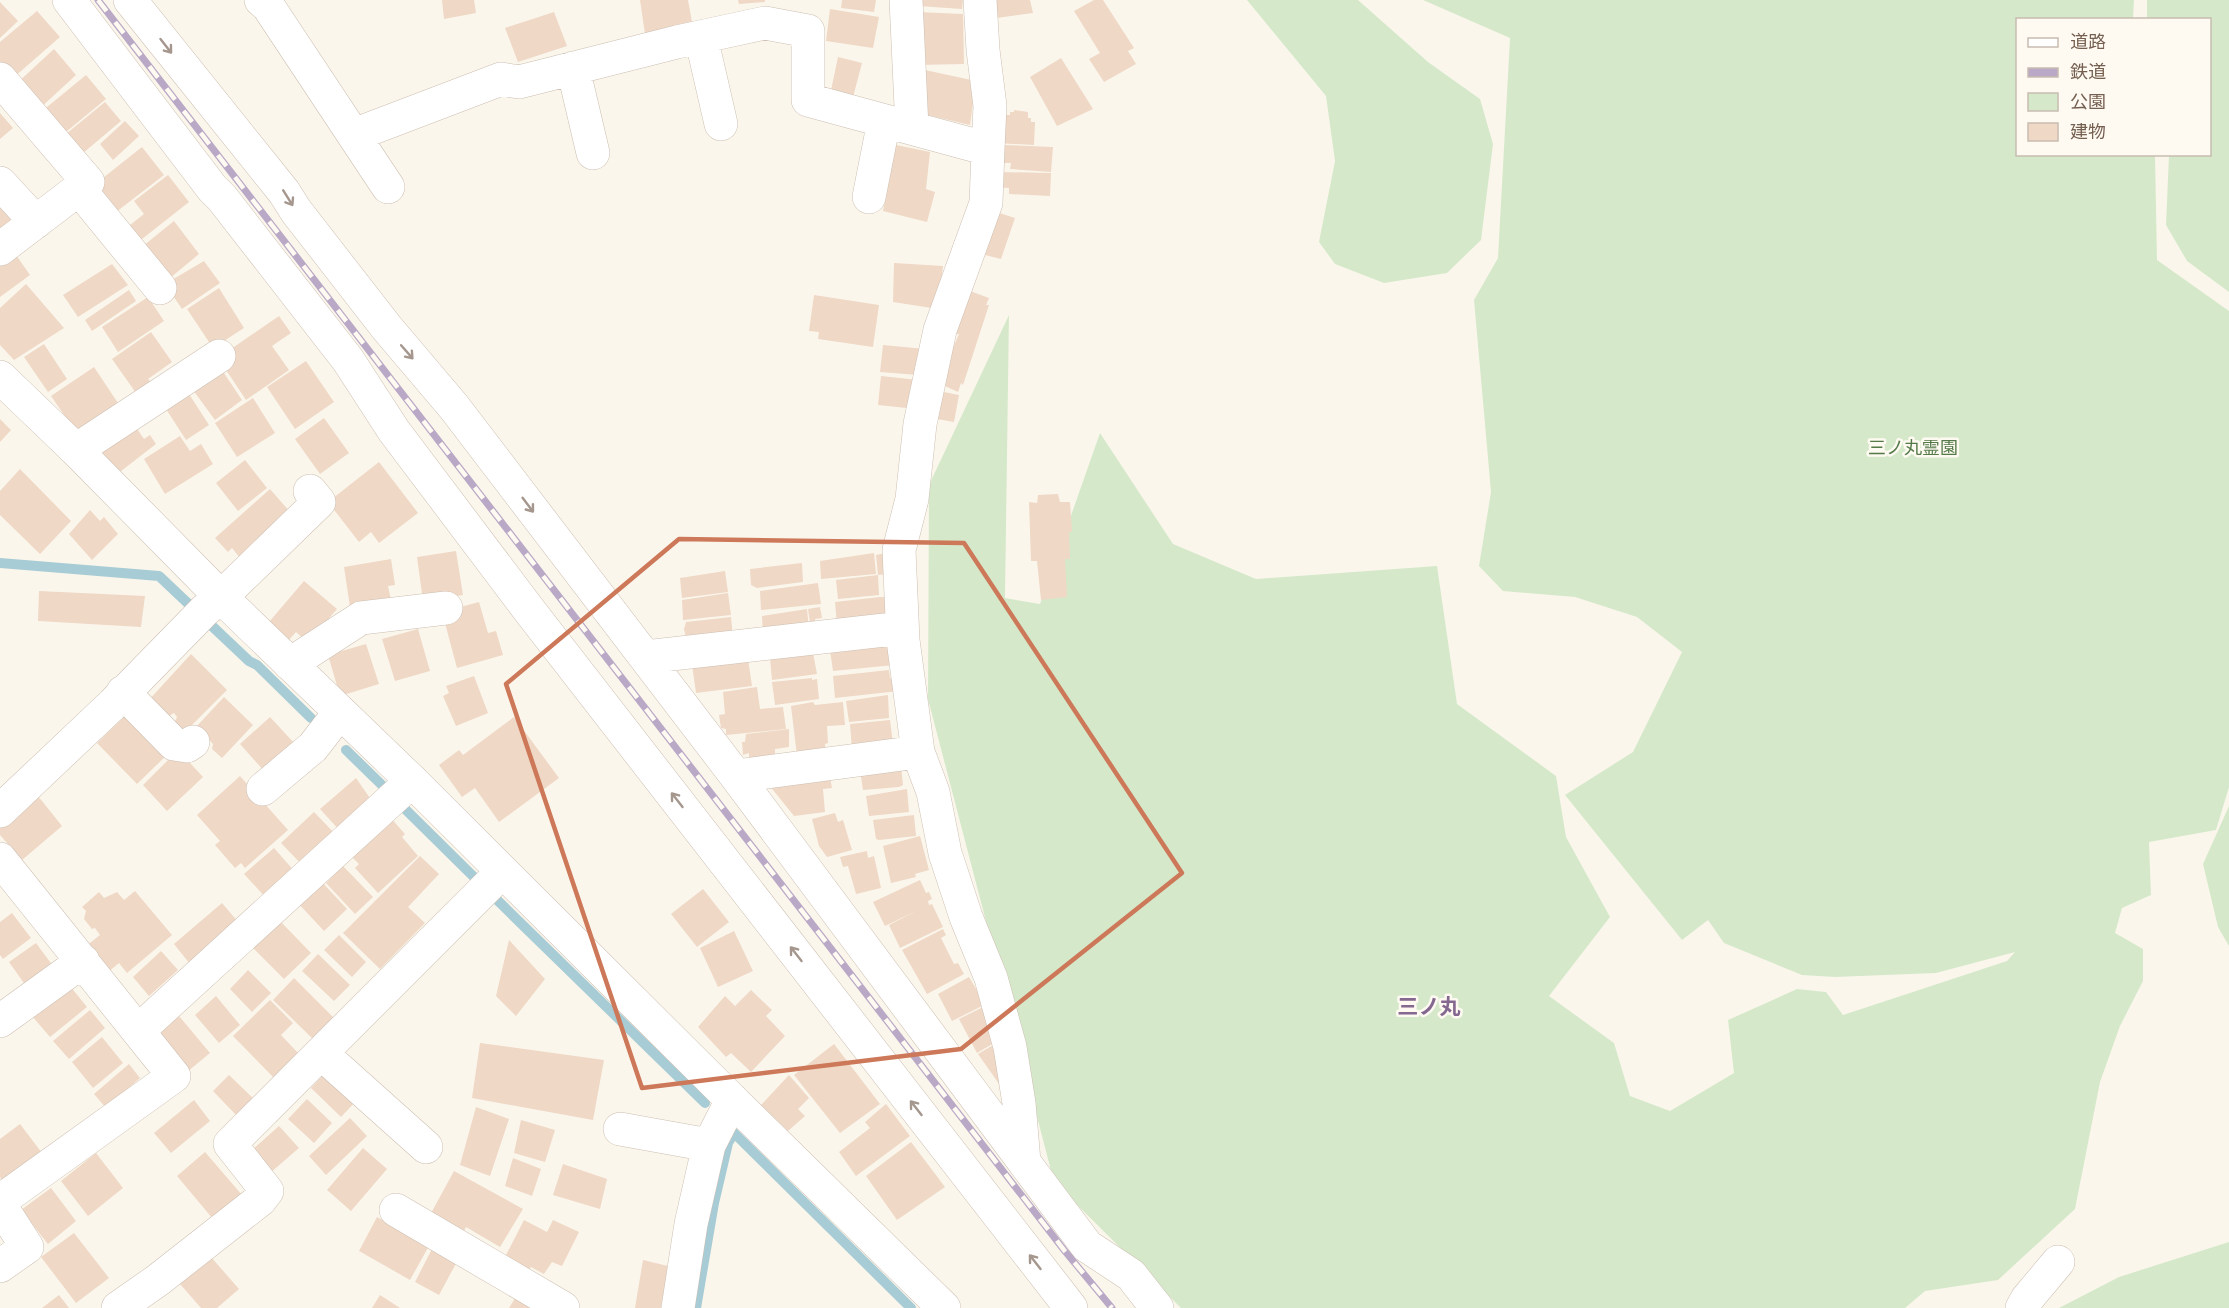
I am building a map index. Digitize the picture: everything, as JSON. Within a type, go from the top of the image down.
[{"type":"street","points":[[69,0],[212,188],[348,360],[394,431],[529,610],[1071,1308]]},
{"type":"street","points":[[130,0],[278,184],[296,211],[387,328],[454,407],[736,776],[1087,1246],[1131,1275],[1157,1308]]},
{"type":"street","points":[[261,0],[268,6],[388,187]]},
{"type":"street","points":[[869,197],[898,125],[906,0]]},
{"type":"street","points":[[980,0],[990,106],[986,202],[940,330],[920,424],[912,499],[899,550],[902,628],[918,752],[933,792],[945,853],[966,917],[991,978],[1010,1047],[1019,1102],[1024,1162]]},
{"type":"street","points":[[354,135],[501,80],[519,82],[765,23],[808,31],[808,100],[988,149]]},
{"type":"street","points":[[701,37],[721,124]]},
{"type":"street","points":[[573,68],[593,153]]},
{"type":"street","points":[[0,79],[88,182],[0,249]]},
{"type":"street","points":[[0,183],[36,222]]},
{"type":"street","points":[[80,189],[160,288]]},
{"type":"street","points":[[76,450],[219,356]]},
{"type":"street","points":[[0,377],[76,450],[205,610],[290,664],[412,781],[944,1308]]},
{"type":"street","points":[[0,811],[319,502],[310,491]]},
{"type":"street","points":[[290,664],[361,618],[446,608]]},
{"type":"street","points":[[645,657],[902,628]]},
{"type":"street","points":[[123,692],[174,744],[187,746],[192,742]]},
{"type":"street","points":[[263,789],[313,747],[340,712]]},
{"type":"street","points":[[736,776],[918,752]]},
{"type":"street","points":[[138,1031],[412,781]]},
{"type":"street","points":[[0,859],[174,1076],[0,1203],[27,1247],[0,1266]]},
{"type":"street","points":[[118,1308],[177,1266],[260,1200],[267,1191],[230,1144],[502,872]]},
{"type":"street","points":[[0,1021],[83,961]]},
{"type":"street","points":[[321,1053],[426,1147]]},
{"type":"street","points":[[678,1308],[691,1224],[709,1145],[732,1100]]},
{"type":"street","points":[[620,1130],[709,1145]]},
{"type":"street","points":[[396,1210],[563,1308]]},
{"type":"street","points":[[2022,1308],[2058,1262]]},
{"type":"highlighted area","points":[[679,539],[964,543],[1182,873],[961,1049],[642,1088],[506,684]]},
{"type":"green space","points":[[1247,0],[1358,0],[1428,62],[1480,99],[1493,144],[1481,240],[1447,273],[1384,283],[1335,264],[1319,242],[1335,161],[1326,96]]},
{"type":"green space","name":"三ノ丸霊園","points":[[1423,0],[2134,0],[2133,18],[2016,18],[2016,156],[2155,156],[2157,260],[2229,311],[2229,787],[2216,830],[2149,842],[2151,895],[2122,908],[2115,933],[2143,949],[2143,981],[2120,1026],[2100,1082],[2075,1209],[1998,1280],[1925,1291],[1905,1308],[1181,1308],[1054,1182],[928,699],[929,485],[1009,315],[1005,598],[1040,604],[1100,433],[1173,544],[1256,579],[1437,566],[1457,704],[1556,776],[1566,837],[1610,917],[1549,996],[1614,1043],[1630,1096],[1670,1111],[1734,1073],[1728,1020],[1797,989],[1826,992],[1843,1015],[2007,961],[2015,952],[1936,973],[1835,977],[1802,975],[1724,943],[1708,920],[1682,940],[1565,795],[1633,752],[1682,652],[1637,617],[1575,597],[1503,591],[1479,566],[1491,492],[1474,300],[1498,258],[1510,38]]},
{"type":"green space","points":[[2147,0],[2229,0],[2229,292],[2187,261],[2166,225],[2169,156],[2211,156],[2211,18],[2147,18]]},
{"type":"green space","points":[[2229,806],[2229,946],[2218,927],[2203,864]]},
{"type":"green space","points":[[2229,1242],[2229,1308],[2059,1308],[2119,1277]]},
{"type":"building","points":[[442,0],[474,0],[476,13],[444,19]]},
{"type":"building","points":[[640,0],[688,0],[692,22],[645,34]]},
{"type":"building","points":[[738,0],[765,0],[765,2],[739,4]]},
{"type":"building","points":[[842,0],[876,0],[874,12],[841,8]]},
{"type":"building","points":[[918,0],[963,0],[962,9],[918,6]]},
{"type":"building","points":[[994,0],[1030,0],[1033,13],[997,18]]},
{"type":"building","points":[[1094,0],[1103,0],[1134,48],[1128,51],[1136,64],[1104,82],[1089,59],[1100,53],[1074,11]]},
{"type":"building","points":[[0,2],[18,21],[0,38]]},
{"type":"building","points":[[830,9],[879,17],[873,48],[826,41]]},
{"type":"building","points":[[37,11],[60,37],[13,78],[0,63],[0,42]]},
{"type":"building","points":[[554,12],[567,46],[518,62],[505,28]]},
{"type":"building","points":[[917,12],[963,14],[964,64],[917,65]]},
{"type":"building","points":[[54,49],[76,75],[38,110],[15,85]]},
{"type":"building","points":[[838,57],[862,63],[852,101],[830,95]]},
{"type":"building","points":[[1061,58],[1093,109],[1057,126],[1030,77]]},
{"type":"building","points":[[925,70],[976,81],[970,125],[919,113]]},
{"type":"building","points":[[86,75],[106,99],[61,136],[41,112]]},
{"type":"building","points":[[105,102],[121,121],[82,154],[66,134]]},
{"type":"building","points":[[1014,110],[1028,112],[1028,118],[1031,118],[1031,122],[1035,122],[1034,145],[997,143],[1005,115],[1010,115],[1010,112]]},
{"type":"building","points":[[0,113],[13,128],[0,139]]},
{"type":"building","points":[[125,121],[139,136],[113,160],[100,144]]},
{"type":"building","points":[[896,145],[930,152],[926,189],[935,192],[927,222],[883,211]]},
{"type":"building","points":[[1003,145],[1053,147],[1051,172],[1010,169],[1011,163],[1003,163]]},
{"type":"building","points":[[142,147],[164,175],[111,216],[89,189]]},
{"type":"building","points":[[996,172],[1051,173],[1050,196],[1009,194],[1009,188],[997,187]]},
{"type":"building","points":[[168,175],[189,202],[137,243],[125,229],[144,214],[134,201]]},
{"type":"building","points":[[0,197],[18,214],[0,232]]},
{"type":"building","points":[[993,211],[1015,218],[1001,259],[981,254]]},
{"type":"building","points":[[174,221],[199,254],[164,283],[138,250]]},
{"type":"building","points":[[14,252],[30,275],[0,297],[0,263]]},
{"type":"building","points":[[204,261],[220,283],[182,309],[165,284]]},
{"type":"building","points":[[894,263],[943,266],[938,309],[893,302]]},
{"type":"building","points":[[112,264],[128,285],[78,317],[63,295]]},
{"type":"building","points":[[26,284],[64,328],[14,360],[0,345],[0,308]]},
{"type":"building","points":[[219,288],[244,328],[213,348],[187,309]]},
{"type":"building","points":[[129,290],[136,301],[92,331],[85,320]]},
{"type":"building","points":[[970,291],[989,298],[986,305],[989,305],[963,385],[961,383],[958,392],[945,386],[950,355],[959,334],[953,334]]},
{"type":"building","points":[[814,295],[879,305],[873,347],[818,339],[819,332],[809,331]]},
{"type":"building","points":[[148,297],[164,321],[118,352],[102,327]]},
{"type":"building","points":[[279,316],[291,333],[272,346],[289,370],[246,400],[218,358]]},
{"type":"building","points":[[151,332],[172,362],[148,379],[151,382],[136,393],[112,359]]},
{"type":"building","points":[[44,344],[67,379],[48,392],[24,357]]},
{"type":"building","points":[[883,345],[925,349],[918,375],[880,372]]},
{"type":"building","points":[[306,361],[334,402],[295,429],[267,387]]},
{"type":"building","points":[[94,367],[118,403],[76,432],[51,396]]},
{"type":"building","points":[[222,370],[242,400],[215,420],[193,390]]},
{"type":"building","points":[[881,376],[919,380],[916,409],[878,405]]},
{"type":"building","points":[[944,392],[959,395],[954,422],[937,419]]},
{"type":"building","points":[[189,394],[209,425],[186,440],[166,409]]},
{"type":"building","points":[[253,398],[275,433],[237,457],[215,423]]},
{"type":"building","points":[[324,418],[349,453],[320,474],[295,439]]},
{"type":"building","points":[[0,419],[11,430],[0,442]]},
{"type":"building","points":[[131,420],[144,439],[150,435],[156,444],[116,475],[96,446]]},
{"type":"building","points":[[180,436],[190,451],[201,444],[213,464],[165,494],[144,459]]},
{"type":"building","points":[[245,460],[267,488],[238,511],[216,483]]},
{"type":"building","points":[[379,462],[418,513],[379,543],[371,532],[359,542],[328,502]]},
{"type":"building","points":[[20,469],[71,521],[40,554],[0,515],[0,491]]},
{"type":"building","points":[[270,489],[291,513],[240,558],[232,548],[228,552],[215,538]]},
{"type":"building","points":[[1058,494],[1060,502],[1070,502],[1072,531],[1069,533],[1070,559],[1065,559],[1067,597],[1041,600],[1037,561],[1031,561],[1029,502],[1037,503],[1038,495]]},
{"type":"building","points":[[90,510],[100,521],[104,517],[118,534],[92,560],[69,534]]},
{"type":"building","points":[[456,551],[463,595],[423,601],[417,557]]},
{"type":"building","points":[[874,553],[876,574],[821,579],[820,561]]},
{"type":"building","points":[[886,553],[888,574],[878,575],[876,555]]},
{"type":"building","points":[[391,559],[395,585],[388,586],[391,600],[350,607],[344,567]]},
{"type":"building","points":[[802,563],[803,582],[757,588],[751,585],[750,569]]},
{"type":"building","points":[[725,571],[728,592],[682,598],[680,578]]},
{"type":"building","points":[[878,575],[879,595],[838,599],[836,580]]},
{"type":"building","points":[[304,581],[337,609],[308,643],[296,632],[289,640],[269,622]]},
{"type":"building","points":[[818,583],[821,604],[761,610],[760,591]]},
{"type":"building","points":[[39,591],[145,596],[141,627],[38,621]]},
{"type":"building","points":[[728,593],[731,615],[683,620],[682,600]]},
{"type":"building","points":[[887,597],[889,618],[837,625],[835,602]]},
{"type":"building","points":[[479,602],[488,633],[496,631],[503,655],[457,668],[442,612]]},
{"type":"building","points":[[820,607],[822,618],[815,619],[816,628],[811,630],[808,609]]},
{"type":"building","points":[[807,609],[809,629],[763,634],[762,616]]},
{"type":"building","points":[[731,617],[733,637],[687,643],[684,629],[686,622]]},
{"type":"building","points":[[418,629],[430,671],[395,681],[382,639]]},
{"type":"building","points":[[891,643],[894,665],[833,671],[830,650]]},
{"type":"building","points":[[366,644],[379,684],[340,696],[328,655]]},
{"type":"building","points":[[813,653],[817,674],[772,680],[770,658]]},
{"type":"building","points":[[191,654],[227,690],[183,734],[173,726],[177,717],[174,713],[166,718],[148,701]]},
{"type":"building","points":[[748,659],[752,686],[696,693],[692,665]]},
{"type":"building","points":[[889,670],[890,678],[896,677],[899,691],[835,698],[833,676]]},
{"type":"building","points":[[474,676],[488,713],[456,726],[443,696],[449,693],[446,686]]},
{"type":"building","points":[[812,678],[812,680],[817,679],[819,699],[775,705],[772,682]]},
{"type":"building","points":[[757,687],[760,709],[783,707],[786,729],[726,735],[726,729],[721,728],[719,715],[725,714],[723,692]]},
{"type":"building","points":[[888,695],[889,718],[849,722],[846,701]]},
{"type":"building","points":[[224,697],[253,725],[222,758],[212,749],[213,744],[196,727]]},
{"type":"building","points":[[813,702],[815,705],[843,702],[845,725],[827,726],[826,752],[797,756],[791,706]]},
{"type":"building","points":[[130,711],[171,751],[137,784],[97,743]]},
{"type":"building","points":[[270,717],[295,744],[265,772],[240,744]]},
{"type":"building","points":[[514,717],[559,778],[499,822],[475,788],[462,797],[439,765],[459,750],[463,755]]},
{"type":"building","points":[[890,720],[893,744],[852,749],[850,724]]},
{"type":"building","points":[[789,729],[789,747],[775,749],[775,758],[749,762],[749,753],[743,755],[742,742],[745,742],[746,734]]},
{"type":"building","points":[[178,750],[203,777],[167,811],[143,785]]},
{"type":"building","points":[[901,766],[903,785],[863,790],[860,770]]},
{"type":"building","points":[[829,773],[832,788],[823,789],[825,812],[794,816],[765,780]]},
{"type":"building","points":[[240,776],[288,830],[245,868],[241,863],[235,868],[215,845],[220,841],[197,815]]},
{"type":"building","points":[[356,778],[372,801],[341,832],[320,809]]},
{"type":"building","points":[[907,789],[909,812],[869,816],[866,796]]},
{"type":"building","points":[[38,796],[62,826],[22,860],[0,835],[0,828]]},
{"type":"building","points":[[314,812],[338,837],[305,868],[281,843]]},
{"type":"building","points":[[835,813],[838,822],[843,820],[852,850],[827,857],[819,846],[812,819]]},
{"type":"building","points":[[914,815],[916,836],[876,839],[873,820]]},
{"type":"building","points":[[389,816],[405,834],[402,837],[418,856],[378,893],[355,868],[359,864],[348,853]]},
{"type":"building","points":[[920,836],[929,870],[915,874],[916,877],[891,883],[883,846]]},
{"type":"building","points":[[274,848],[296,873],[267,899],[244,874]]},
{"type":"building","points":[[867,851],[868,858],[874,856],[881,888],[856,894],[848,866],[843,867],[840,857]]},
{"type":"building","points":[[420,856],[439,874],[408,907],[425,923],[380,969],[343,933]]},
{"type":"building","points":[[343,866],[373,897],[355,914],[326,883]]},
{"type":"building","points":[[320,880],[347,909],[324,931],[297,902]]},
{"type":"building","points":[[920,880],[926,893],[929,892],[932,899],[928,901],[929,905],[932,904],[943,927],[900,948],[889,925],[918,910],[885,926],[873,902]]},
{"type":"building","points":[[703,889],[729,922],[697,947],[671,914]]},
{"type":"building","points":[[135,891],[172,935],[127,973],[119,963],[107,973],[85,947],[100,935],[84,919],[86,911],[82,907],[99,892],[104,898],[117,892],[124,900]]},
{"type":"building","points":[[222,903],[239,923],[190,964],[174,944]]},
{"type":"building","points":[[12,913],[31,938],[3,959],[0,955],[0,922]]},
{"type":"building","points":[[280,921],[311,953],[284,979],[253,948]]},
{"type":"building","points":[[943,929],[946,935],[941,938],[954,964],[958,963],[964,974],[927,994],[902,950]]},
{"type":"building","points":[[734,931],[753,971],[718,987],[700,948]]},
{"type":"building","points":[[339,935],[366,962],[352,977],[324,950]]},
{"type":"building","points":[[509,940],[545,979],[516,1016],[496,996]]},
{"type":"building","points":[[36,943],[53,966],[26,986],[9,962]]},
{"type":"building","points":[[161,951],[178,970],[149,996],[133,977]]},
{"type":"building","points":[[318,954],[350,985],[334,1001],[302,971]]},
{"type":"building","points":[[248,970],[271,993],[252,1012],[230,989]]},
{"type":"building","points":[[969,977],[984,1002],[982,1006],[952,1021],[938,994]]},
{"type":"building","points":[[294,978],[334,1018],[313,1039],[273,1000]]},
{"type":"building","points":[[70,986],[87,1007],[50,1037],[32,1016]]},
{"type":"building","points":[[751,990],[772,1010],[766,1016],[785,1036],[751,1072],[731,1053],[726,1057],[698,1027],[725,996],[735,1006]]},
{"type":"building","points":[[216,996],[240,1025],[219,1043],[195,1015]]},
{"type":"building","points":[[270,1000],[293,1023],[281,1035],[299,1054],[274,1078],[233,1036]]},
{"type":"building","points":[[989,1004],[999,1040],[977,1053],[959,1019]]},
{"type":"building","points":[[90,1010],[105,1028],[69,1059],[53,1041]]},
{"type":"building","points":[[179,1016],[210,1053],[187,1072],[157,1035]]},
{"type":"building","points":[[102,1037],[123,1063],[93,1088],[72,1062]]},
{"type":"building","points":[[1000,1041],[1004,1091],[978,1054]]},
{"type":"building","points":[[480,1043],[604,1060],[593,1120],[472,1098]]},
{"type":"building","points":[[834,1044],[880,1104],[840,1133],[794,1075]]},
{"type":"building","points":[[129,1064],[140,1078],[106,1108],[94,1094]]},
{"type":"building","points":[[327,1071],[357,1100],[341,1117],[311,1088]]},
{"type":"building","points":[[229,1075],[256,1101],[238,1117],[213,1091]]},
{"type":"building","points":[[789,1075],[809,1098],[798,1109],[805,1116],[788,1131],[761,1105]]},
{"type":"building","points":[[307,1099],[332,1123],[314,1143],[288,1119]]},
{"type":"building","points":[[194,1100],[210,1121],[171,1153],[154,1133]]},
{"type":"building","points":[[886,1104],[910,1136],[856,1176],[839,1152],[870,1128],[865,1122]]},
{"type":"building","points":[[476,1107],[509,1119],[490,1176],[460,1165]]},
{"type":"building","points":[[350,1118],[367,1136],[326,1175],[309,1156]]},
{"type":"building","points":[[521,1120],[555,1130],[545,1162],[514,1153]]},
{"type":"building","points":[[20,1124],[42,1153],[3,1182],[0,1177],[0,1139]]},
{"type":"building","points":[[279,1126],[299,1148],[270,1173],[251,1151]]},
{"type":"building","points":[[911,1142],[945,1187],[897,1220],[866,1176]]},
{"type":"building","points":[[363,1148],[387,1169],[351,1211],[327,1190]]},
{"type":"building","points":[[205,1152],[242,1195],[213,1219],[177,1176]]},
{"type":"building","points":[[96,1153],[123,1188],[88,1216],[61,1181]]},
{"type":"building","points":[[513,1158],[541,1169],[532,1196],[505,1186]]},
{"type":"building","points":[[563,1164],[607,1179],[600,1209],[553,1195]]},
{"type":"building","points":[[454,1171],[523,1209],[500,1247],[466,1227],[462,1235],[430,1215]]},
{"type":"building","points":[[51,1188],[76,1221],[48,1244],[21,1210]]},
{"type":"building","points":[[377,1217],[429,1246],[410,1280],[359,1251]]},
{"type":"building","points":[[524,1220],[547,1232],[553,1220],[579,1232],[562,1266],[552,1262],[544,1274],[531,1267],[527,1273],[504,1259]]},
{"type":"building","points":[[74,1233],[109,1278],[76,1303],[41,1257]]},
{"type":"building","points":[[434,1245],[459,1258],[439,1295],[415,1282]]},
{"type":"building","points":[[211,1257],[239,1289],[217,1308],[201,1308],[180,1284]]},
{"type":"building","points":[[643,1260],[668,1266],[661,1308],[635,1308]]},
{"type":"building","points":[[59,1295],[69,1308],[42,1308]]},
{"type":"building","points":[[380,1295],[400,1308],[372,1308]]},
{"type":"building","points":[[517,1295],[539,1308],[509,1308]]},
{"type":"waterway","points":[[0,563],[159,576],[249,661],[257,665],[311,718]]},
{"type":"waterway","points":[[346,750],[385,788]]},
{"type":"waterway","points":[[403,807],[477,880]]},
{"type":"waterway","points":[[493,896],[705,1103]]},
{"type":"waterway","points":[[696,1308],[714,1203],[728,1143],[734,1133],[911,1308]]},
{"type":"railway","points":[[98,0],[1064,1250],[1112,1308]]},
{"type":"district","name":"三ノ丸","points":[[1429,1007]]}]
